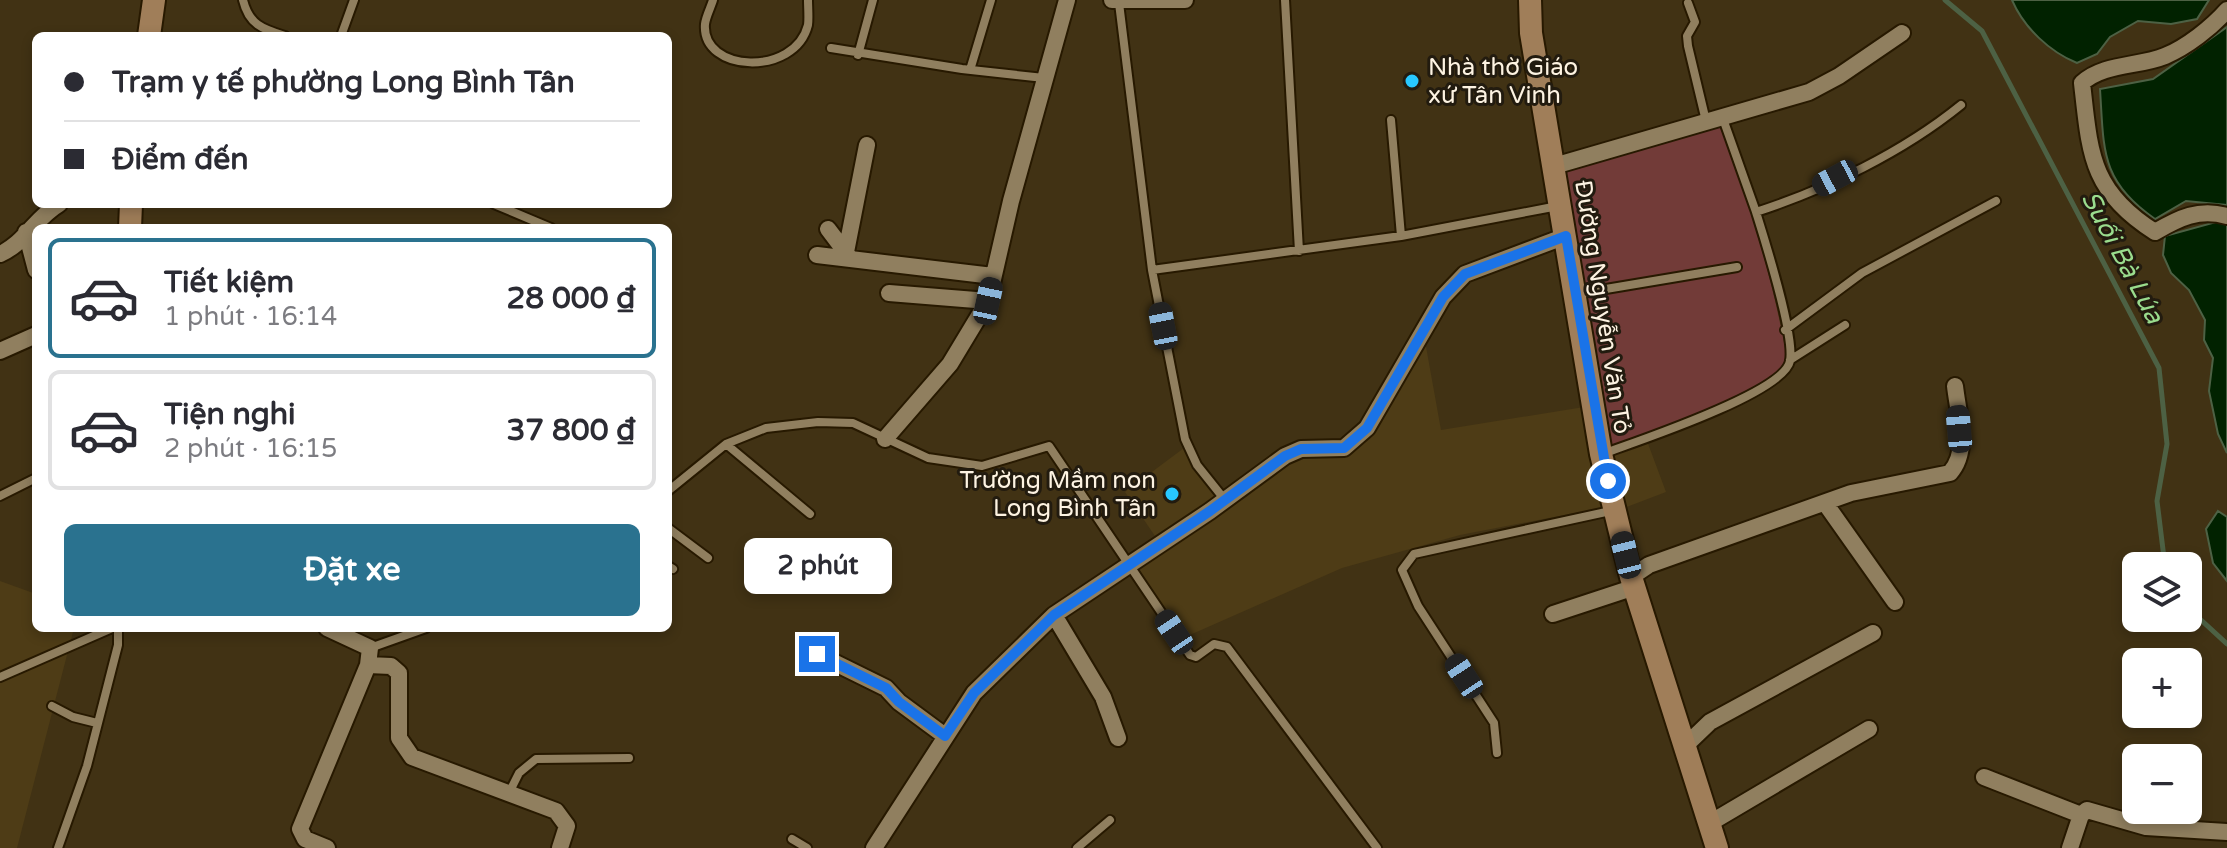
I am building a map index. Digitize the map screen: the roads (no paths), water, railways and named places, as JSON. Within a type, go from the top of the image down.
[{"type":"street","points":[[150,32],[154,0]]},
{"type":"street","points":[[885,439],[950,364],[988,301],[1044,78],[1067,0]]},
{"type":"street","points":[[1116,1],[1185,0]]},
{"type":"street","name":"Đường Nguyễn Văn Tỏ","points":[[1530,0],[1531,33],[1601,454],[1633,582],[1717,848]]},
{"type":"street","points":[[2227,10],[2217,21],[2167,55],[2094,72],[2082,83],[2096,172],[2125,213],[2155,232],[2183,215],[2213,212],[2227,216]]},
{"type":"street","points":[[1554,166],[1809,92],[1839,76],[1902,33]]},
{"type":"street","points":[[848,256],[867,145]]},
{"type":"street","points":[[34,224],[52,208]]},
{"type":"street","points":[[0,254],[32,226]]},
{"type":"street","points":[[828,229],[848,256]]},
{"type":"street","points":[[26,232],[32,255]]},
{"type":"street","points":[[874,848],[974,693],[1054,615],[1285,456],[1301,449],[1344,448],[1367,428],[1443,297],[1465,274],[1566,236]]},
{"type":"street","points":[[817,255],[848,256],[993,276]]},
{"type":"street","points":[[889,293],[988,301]]},
{"type":"street","points":[[0,351],[32,337]]},
{"type":"street","points":[[1553,614],[1633,582],[1649,565],[1851,493],[1950,473],[1959,463],[1961,451],[1955,386]]},
{"type":"street","points":[[1825,503],[1895,602]]},
{"type":"street","points":[[1054,615],[1103,697],[1118,738]]},
{"type":"street","points":[[347,632],[369,657],[391,666],[399,673],[399,738],[412,757],[556,811],[567,826],[560,848]]},
{"type":"street","points":[[1686,745],[1710,722],[1873,633]]},
{"type":"street","points":[[817,654],[886,688],[899,702],[945,736]]},
{"type":"street","points":[[321,847],[305,839],[300,829],[369,657]]},
{"type":"street","points":[[1710,823],[1869,729]]},
{"type":"street","points":[[1984,777],[2081,815]]},
{"type":"street","points":[[2070,848],[2081,815],[2087,810],[2146,827],[2227,832]]},
{"type":"lane","points":[[243,0],[246,13],[257,27],[273,32]]},
{"type":"lane","points":[[342,32],[354,0]]},
{"type":"lane","points":[[713,0],[705,24],[707,36],[714,46],[742,64],[762,63],[788,53],[798,44],[808,26],[808,0]]},
{"type":"lane","points":[[858,55],[873,0]]},
{"type":"lane","points":[[970,70],[991,0]]},
{"type":"lane","points":[[1285,0],[1299,251]]},
{"type":"lane","points":[[1116,1],[1152,270],[1185,439],[1197,465],[1225,500]]},
{"type":"lane","points":[[1688,3],[1695,22],[1687,36],[1688,46],[1714,118],[1756,212],[1790,360]]},
{"type":"lane","points":[[831,48],[858,55],[1044,78]]},
{"type":"lane","points":[[1756,212],[1795,199],[1870,163],[1961,105]]},
{"type":"lane","points":[[1391,120],[1401,236]]},
{"type":"lane","points":[[1785,330],[1862,273],[1996,201]]},
{"type":"lane","points":[[1152,270],[1401,236],[1561,206]]},
{"type":"lane","points":[[504,208],[542,224]]},
{"type":"lane","points":[[1575,295],[1737,267]]},
{"type":"lane","points":[[1601,454],[1723,408],[1776,380],[1790,360],[1845,325]]},
{"type":"lane","points":[[672,488],[726,444],[766,428],[818,422],[853,423],[928,458],[982,466],[1049,446],[1190,655],[1202,654],[1214,644],[1227,647],[1377,848]]},
{"type":"lane","points":[[726,444],[810,514]]},
{"type":"lane","points":[[0,496],[32,480]]},
{"type":"lane","points":[[1497,753],[1494,723],[1418,606],[1402,570],[1405,562],[1414,554],[1448,545],[1615,510]]},
{"type":"lane","points":[[672,531],[708,558]]},
{"type":"lane","points":[[0,677],[106,632]]},
{"type":"lane","points":[[58,848],[87,766],[118,645],[116,632]]},
{"type":"lane","points":[[369,657],[418,632]]},
{"type":"lane","points":[[52,706],[73,717],[97,723]]},
{"type":"lane","points":[[509,793],[519,773],[536,759],[629,758]]},
{"type":"lane","points":[[1077,848],[1110,820]]},
{"type":"lane","points":[[792,839],[807,848]]},
{"type":"waterway","name":"Suối Bà Lúa","points":[[1945,0],[1982,31],[2159,368],[2167,444],[2157,501],[2163,552]]},
{"type":"waterway","name":"Suối Bà Lúa","points":[[2202,621],[2227,644]]},
{"type":"place","name":"Nhà thờ Giáo xứ Tân Vinh","points":[[1412,81]]},
{"type":"place","name":"Trường Mầm non Long Bình Tân","points":[[1172,494]]}]
